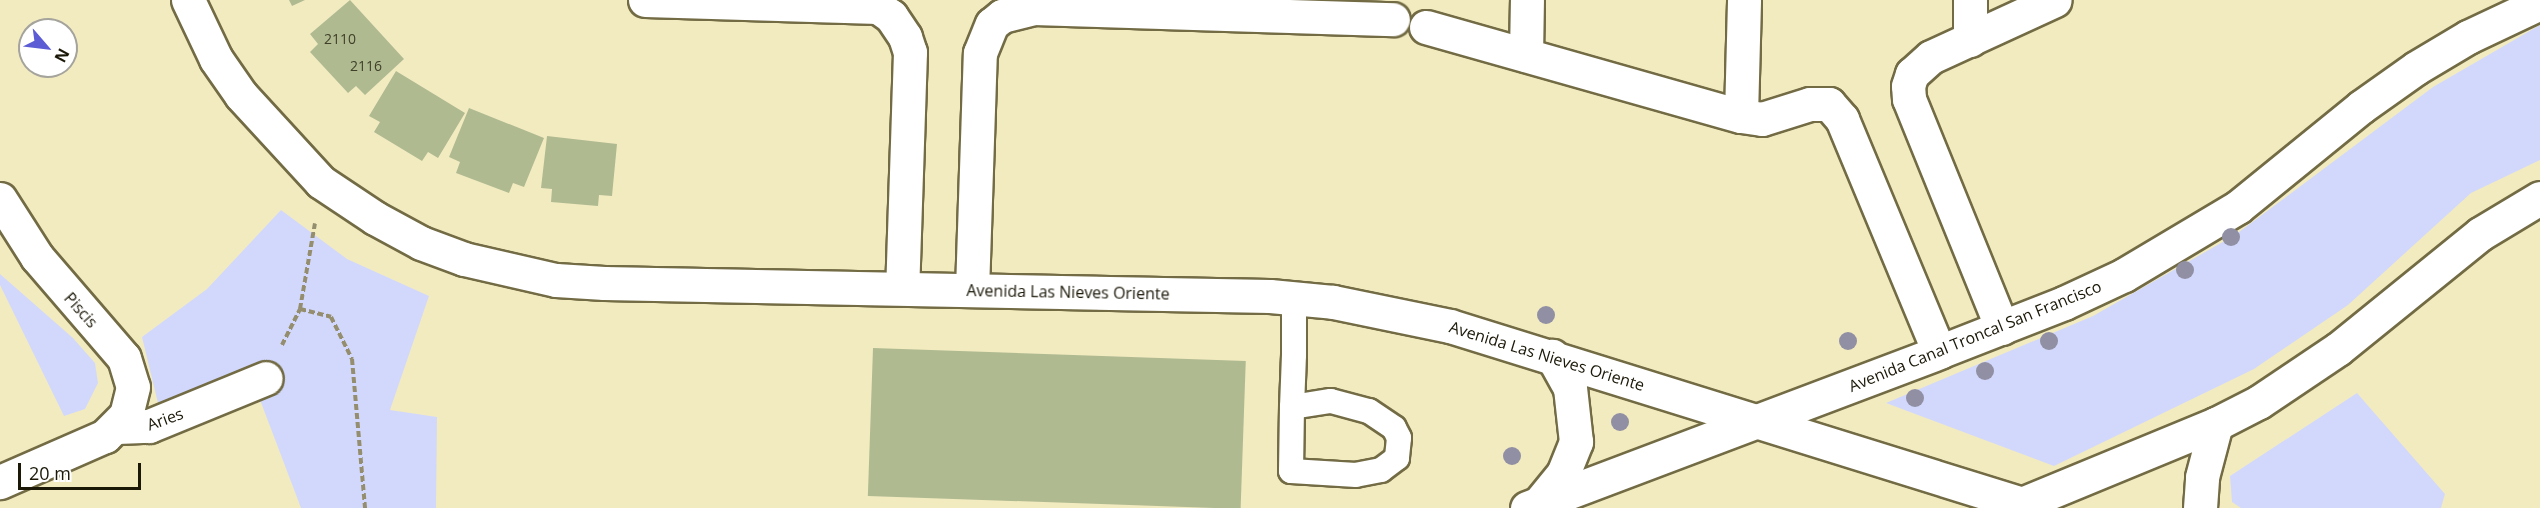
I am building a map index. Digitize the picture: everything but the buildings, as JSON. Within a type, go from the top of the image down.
[{"type":"street","name":"Avenida Las Nieves Oriente","points":[[188,0],[216,59],[241,95],[268,129],[321,182],[375,218],[421,243],[464,259],[556,280],[1294,299],[1394,312],[1552,356],[2023,507]]},
{"type":"street","points":[[645,0],[878,4],[898,24],[910,52],[902,288]]},
{"type":"street","points":[[1526,55],[1527,0]]},
{"type":"street","points":[[1741,116],[1744,0]]},
{"type":"street","points":[[1970,0],[1970,40]]},
{"type":"street","points":[[2002,328],[1909,99],[1912,74],[1920,64],[2055,0]]},
{"type":"street","name":"Avenida Canal Troncal San Francisco","points":[[1533,505],[1760,421],[2074,299],[2182,243],[2275,179],[2361,107],[2416,68],[2468,37],[2540,3]]},
{"type":"street","points":[[972,290],[980,53],[992,24],[1018,10],[1093,4],[1310,8],[1392,19]]},
{"type":"street","points":[[1426,27],[1741,116],[1762,119],[1821,103],[1837,111],[1939,352]]},
{"type":"street","points":[[2023,507],[2216,424],[2300,377],[2480,234],[2540,198]]},
{"type":"street","name":"Piscis","points":[[0,199],[37,257],[124,358],[133,387],[126,415],[117,427]]},
{"type":"street","points":[[1533,505],[1563,474],[1576,441],[1570,388],[1552,356]]},
{"type":"street","name":"Aries","points":[[0,482],[105,436],[117,427],[149,426],[266,378]]},
{"type":"street","points":[[2200,508],[2202,477],[2216,424]]},
{"type":"lane","points":[[1292,407],[1331,401],[1369,411],[1394,428],[1399,438],[1397,458],[1382,471],[1356,475],[1291,471],[1292,407],[1294,299]]},
{"type":"path","points":[[266,378],[300,309],[321,182]]},
{"type":"path","points":[[300,309],[331,317],[351,359],[365,508]]},
{"type":"shaded area","points":[[2540,25],[2540,160],[2471,193],[2348,305],[2254,369],[2054,466],[1886,403],[2093,316],[2235,235],[2433,87]]},
{"type":"shaded area","points":[[281,210],[347,259],[429,296],[390,410],[437,417],[436,508],[301,508],[257,392],[164,428],[142,337],[207,289]]},
{"type":"shaded area","points":[[0,274],[73,338],[95,363],[98,383],[85,409],[64,416],[0,285]]},
{"type":"shaded area","points":[[2357,393],[2445,494],[2441,508],[2241,508],[2232,502],[2230,476]]}]
